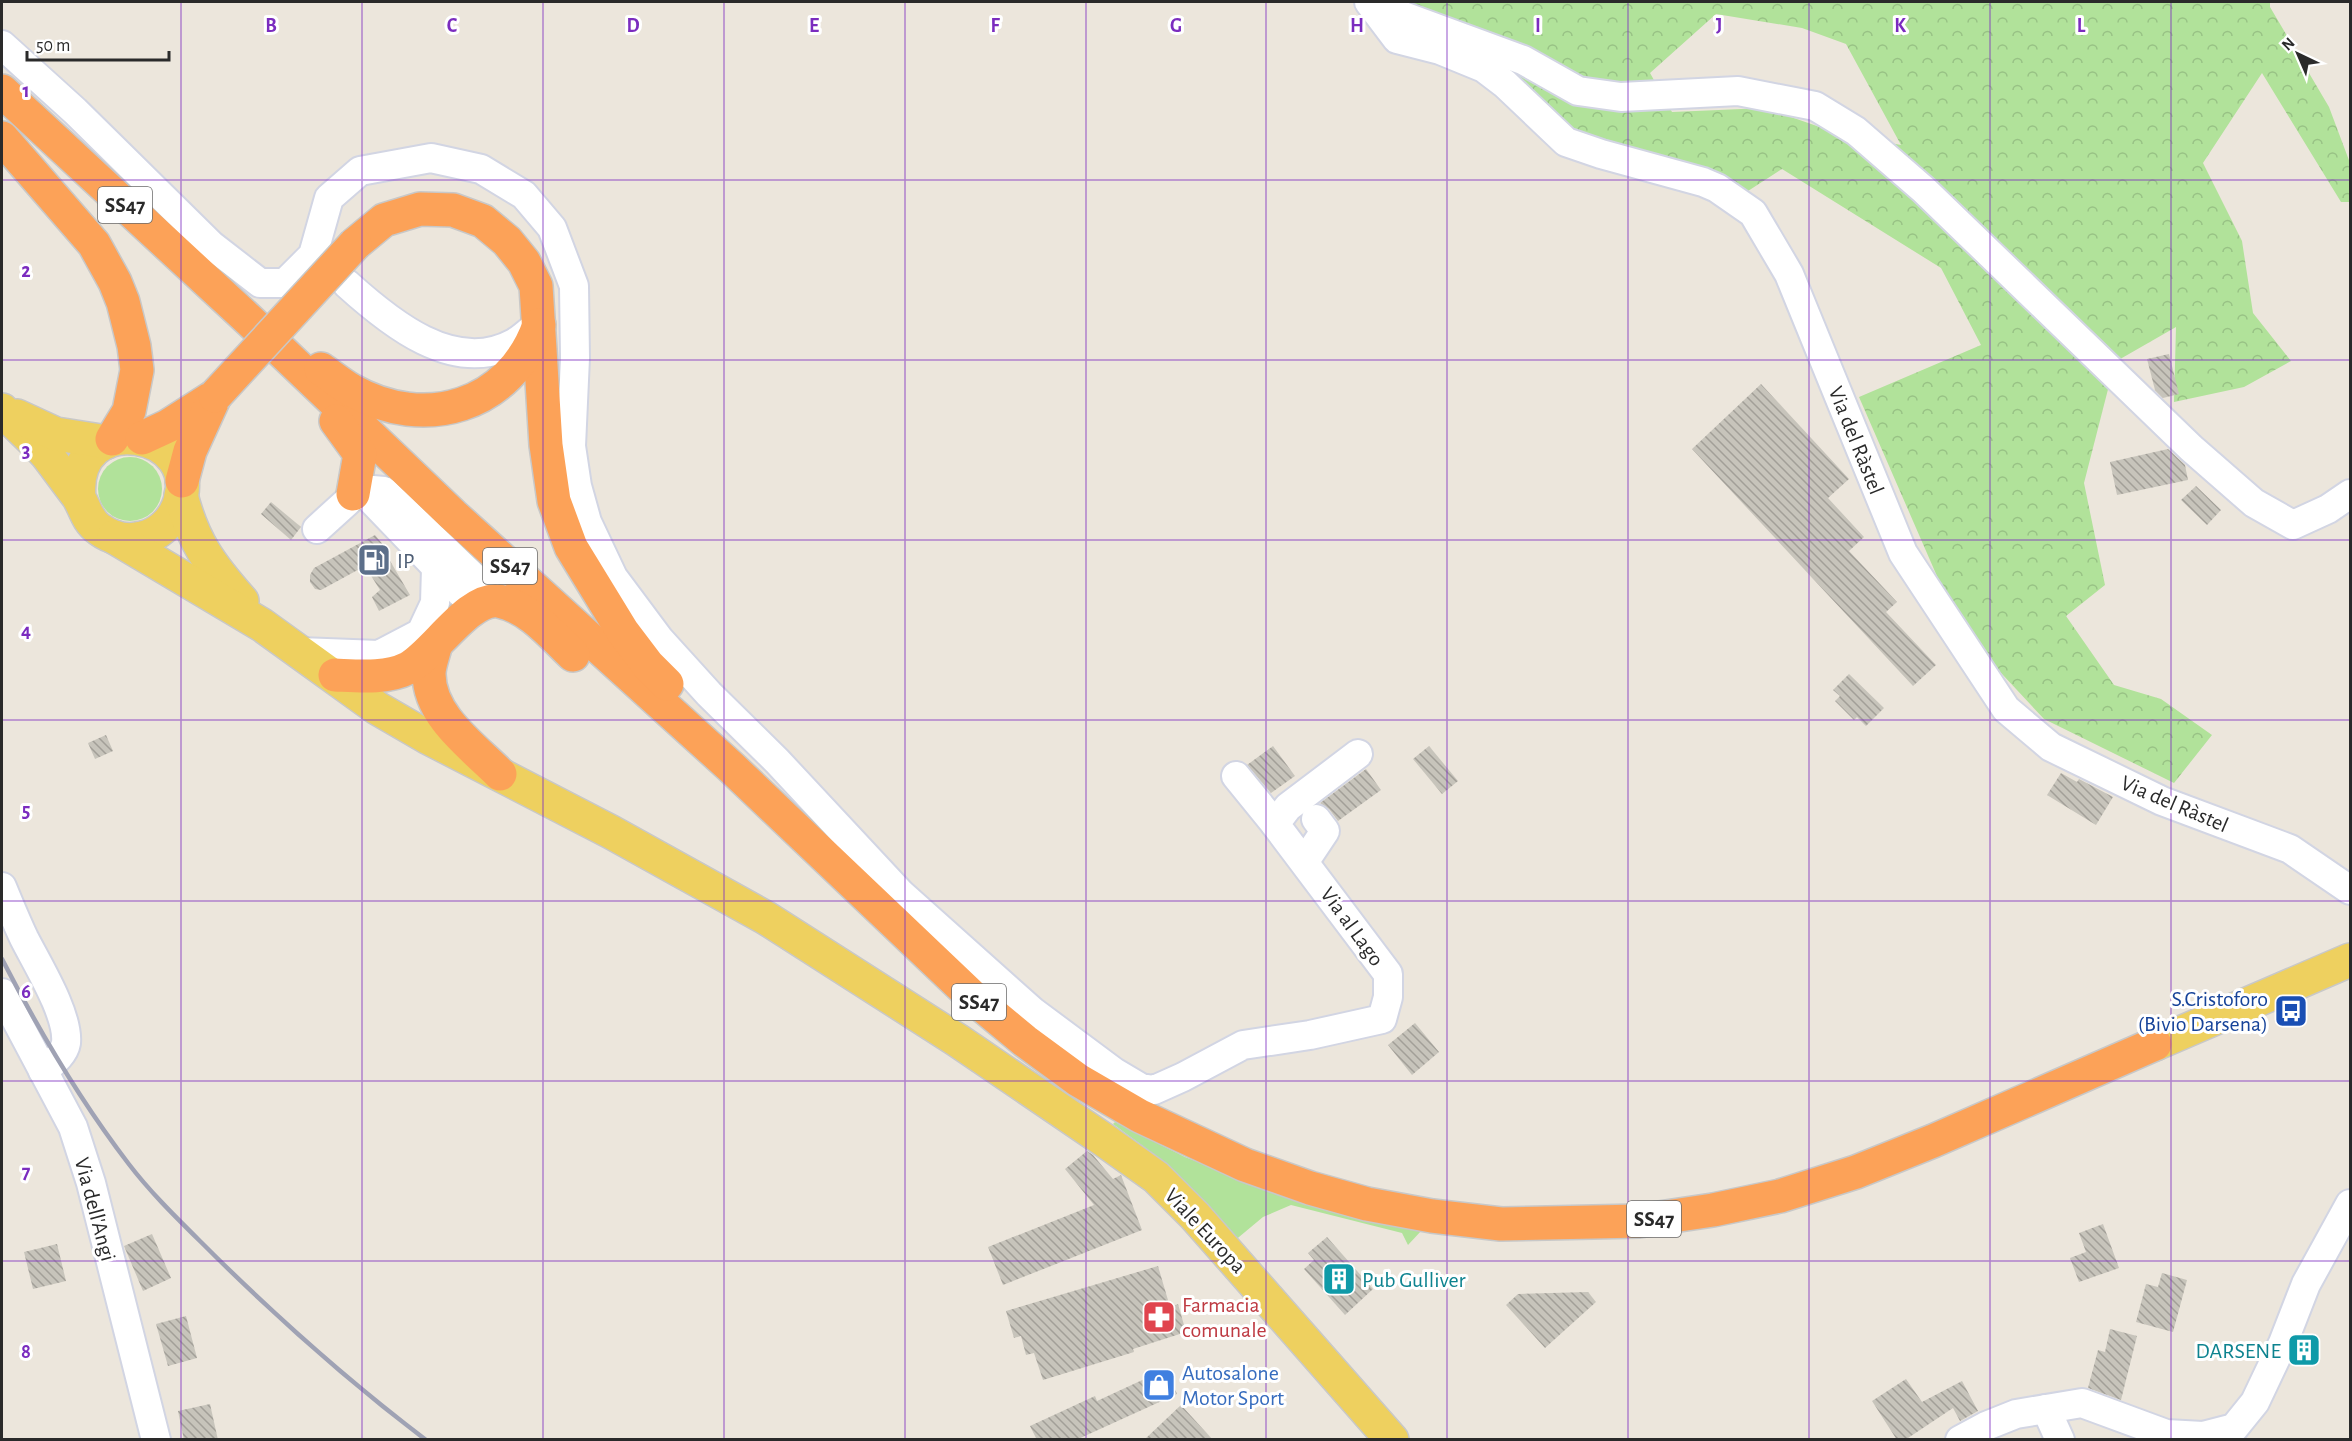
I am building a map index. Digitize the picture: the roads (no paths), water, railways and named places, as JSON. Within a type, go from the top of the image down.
[{"type":"highway","name":"SS47","points":[[2,91],[249,320],[453,515],[732,767],[978,1002],[1025,1041],[1078,1080],[1140,1116],[1245,1165],[1310,1188],[1367,1204],[1432,1215],[1501,1224],[1640,1221],[1713,1210],[1780,1196],[1856,1172],[1933,1141],[2155,1044]]},
{"type":"highway","points":[[2,138],[94,244],[123,302],[134,346],[137,370],[129,411],[120,440]]},
{"type":"highway","points":[[120,440],[168,426],[203,410],[355,244],[384,220],[420,209],[453,210],[483,221],[507,241],[524,262],[536,286],[546,445],[554,501],[571,547],[623,632],[648,665],[680,698],[732,767]]},
{"type":"highway","points":[[249,320],[351,390],[402,408],[418,410],[450,408],[494,388],[517,366],[526,353],[539,323]]},
{"type":"highway","points":[[292,362],[360,454],[357,491]]},
{"type":"highway","points":[[181,488],[203,410]]},
{"type":"highway","points":[[335,675],[371,677],[407,668],[435,647],[463,617],[487,602],[497,601],[524,611],[636,711],[732,767]]},
{"type":"highway","points":[[435,647],[429,672],[436,706],[444,718],[500,774]]},
{"type":"main road","points":[[2,410],[56,434],[154,442],[172,458],[196,538],[210,564],[262,625]]},
{"type":"main road","points":[[2,410],[47,455],[79,498]]},
{"type":"main road","points":[[120,440],[92,454],[82,470],[78,489],[79,498],[91,522],[102,531],[262,625]]},
{"type":"main road","points":[[114,537],[140,539],[158,532],[172,519],[181,488]]},
{"type":"main road","name":"Viale Europa","points":[[262,625],[335,675],[377,708],[766,918],[957,1040],[1156,1177],[1195,1216],[1392,1440]]},
{"type":"main road","name":"SS47","points":[[2155,1044],[2350,960]]},
{"type":"street","points":[[1371,2],[1523,60],[1578,91],[1621,97],[1738,91],[1815,106],[1856,131],[1924,190],[2191,448],[2254,503],[2293,525],[2328,509],[2350,494]]},
{"type":"street","name":"Via del Ràstel","points":[[1371,2],[1397,39],[1440,50],[1484,68],[1505,84],[1566,142],[1703,182],[1717,188],[1750,210],[1790,274],[1903,553],[2006,710],[2051,747],[2162,801],[2290,849],[2350,890]]},
{"type":"street","points":[[2,45],[43,84]]},
{"type":"street","points":[[2,67],[43,84]]},
{"type":"street","name":"Via al Lago","points":[[43,84],[75,111],[212,244],[260,283],[285,283],[313,255],[328,198],[360,171],[430,158],[481,169],[524,195],[552,228],[574,285],[575,358],[571,446],[577,486],[587,522],[613,577],[660,640],[901,894],[1032,1011],[1114,1072],[1141,1088],[1154,1090],[1243,1045],[1310,1035],[1382,1019],[1388,997],[1388,974],[1305,861],[1236,776]]},
{"type":"street","points":[[346,284],[409,334],[449,351],[486,353],[514,343],[539,323]]},
{"type":"street","points":[[317,529],[357,491],[384,491],[485,588],[487,602],[472,600],[461,592],[357,491]]},
{"type":"street","points":[[300,652],[379,655],[421,633],[435,603],[436,568]]},
{"type":"street","points":[[1275,824],[1288,807],[1358,754]]},
{"type":"street","points":[[1305,861],[1325,831],[1316,819]]},
{"type":"street","points":[[2,887],[44,975],[65,1028],[66,1046],[58,1058],[43,1071]]},
{"type":"street","name":"Via dell'Angi","points":[[2,993],[73,1127],[91,1183],[156,1440]]},
{"type":"street","points":[[1960,1440],[2016,1414],[2082,1403],[2166,1434],[2206,1438],[2234,1428],[2255,1402],[2283,1343],[2306,1284],[2350,1204]]},
{"type":"street","points":[[2046,1409],[2060,1440]]},
{"type":"railway","points":[[2,959],[76,1089],[128,1163],[169,1211],[291,1328],[426,1440]]},
{"type":"place","name":"IP","points":[[374,560]]},
{"type":"place","name":"S.Cristoforo (Bivio Darsena)","points":[[2291,1011]]},
{"type":"place","name":"Pub Gulliver","points":[[1339,1279]]},
{"type":"place","name":"Farmacia comunale","points":[[1159,1317]]},
{"type":"place","name":"DARSENE","points":[[2304,1350]]},
{"type":"place","name":"Autosalone Motor Sport","points":[[1159,1385]]}]
